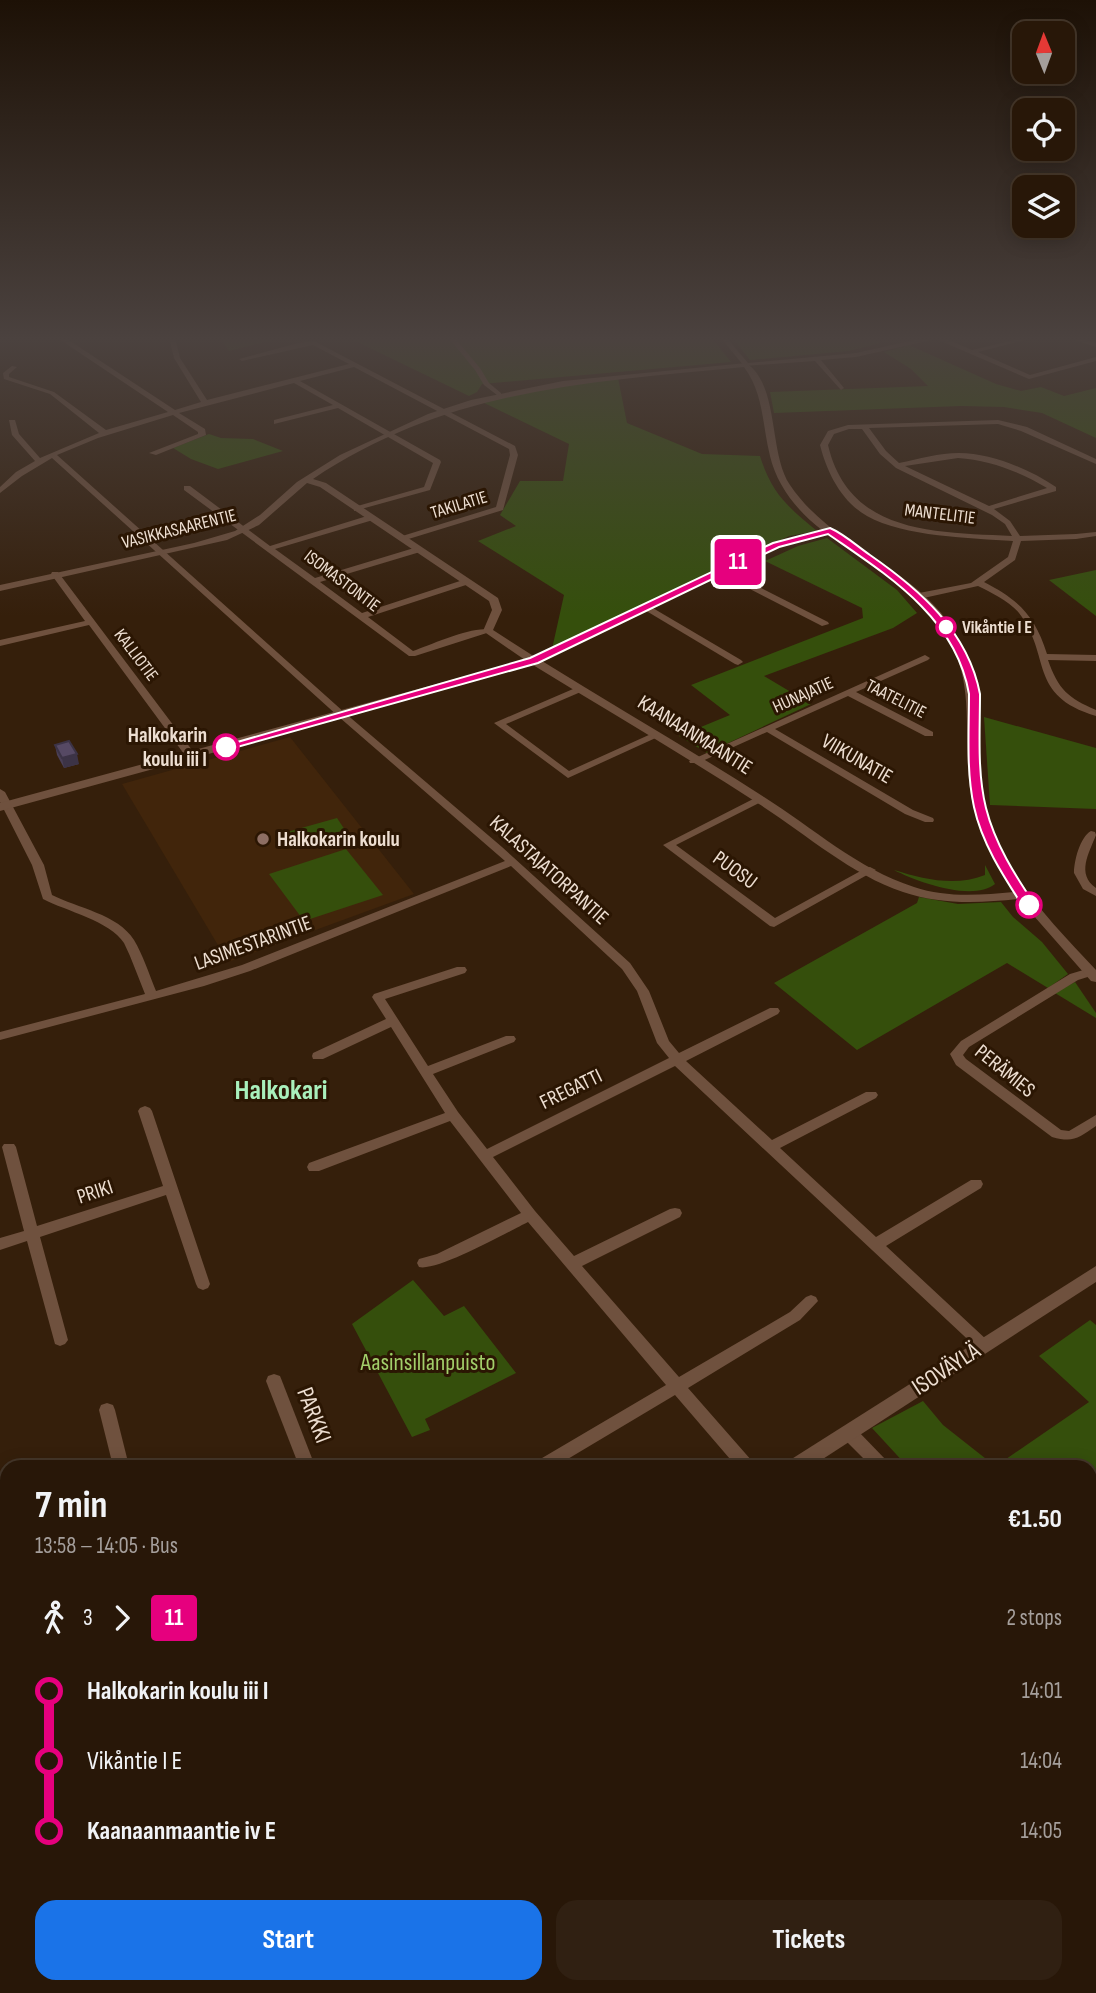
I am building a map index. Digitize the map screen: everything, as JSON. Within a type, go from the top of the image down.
[{"type":"street","points":[[14,430],[38,460]]},
{"type":"street","points":[[101,430],[106,434]]},
{"type":"street","points":[[0,491],[38,460],[118,430]]},
{"type":"street","points":[[153,453],[202,435],[200,430]]},
{"type":"street","points":[[357,509],[428,487],[437,462],[381,430]]},
{"type":"street","name":"VASIKKASAARENTIE","points":[[1,587],[161,554],[245,530],[306,480],[397,430]]},
{"type":"street","name":"TAKILATIE","points":[[402,539],[498,510],[501,506],[514,451],[477,430]]},
{"type":"street","points":[[768,430],[779,472],[801,505],[830,531],[919,596],[948,630],[972,681],[975,776],[981,809],[1001,862],[1021,895],[1093,975]]},
{"type":"street","name":"MANTELITIE","points":[[836,430],[828,436],[824,445],[831,469],[842,488],[863,509],[881,520],[907,527],[1017,537]]},
{"type":"street","points":[[867,430],[882,453],[898,465],[987,509],[1006,521],[1017,537],[1013,558],[979,583],[919,596]]},
{"type":"street","points":[[1026,430],[1096,462]]},
{"type":"street","points":[[4,436],[16,435]]},
{"type":"street","name":"KALASTAJATORPANTIE","points":[[52,454],[342,715],[512,862],[632,973],[643,991],[656,1030],[677,1060],[983,1345]]},
{"type":"street","points":[[898,465],[943,455],[965,455],[993,460],[1052,489],[987,509]]},
{"type":"street","points":[[306,480],[323,485],[497,604],[488,631]]},
{"type":"street","name":"ISOMASTONTIE","points":[[187,488],[412,654],[473,633],[488,631]]},
{"type":"street","points":[[271,548],[370,518]]},
{"type":"street","points":[[3,806],[534,661],[785,541],[830,531]]},
{"type":"street","points":[[1017,537],[1059,539],[1096,534]]},
{"type":"street","name":"TAKILATIE","points":[[316,581],[417,550]]},
{"type":"street","points":[[720,570],[825,624]]},
{"type":"street","name":"KALLIOTIE","points":[[55,574],[191,756]]},
{"type":"street","points":[[363,616],[466,582]]},
{"type":"street","points":[[979,583],[1004,597],[1022,612],[1054,689],[1076,706],[1096,713]]},
{"type":"street","points":[[646,607],[738,662]]},
{"type":"street","points":[[0,643],[92,622]]},
{"type":"street","name":"KAANAANMAANTIE","points":[[488,631],[870,870],[905,889],[944,898],[970,900],[1021,895]]},
{"type":"street","points":[[1042,657],[1096,658]]},
{"type":"street","name":"HUNAJATIE","points":[[694,761],[925,658]]},
{"type":"street","points":[[580,689],[499,723],[568,775],[655,736]]},
{"type":"street","name":"TAATELITIE","points":[[848,692],[929,734]]},
{"type":"street","name":"VIIKUNATIE","points":[[767,728],[909,812],[929,820]]},
{"type":"street","points":[[0,792],[3,806],[38,864],[47,897],[97,917],[121,932],[128,940],[152,996]]},
{"type":"street","name":"PUOSU","points":[[759,799],[668,845],[774,923],[870,870]]},
{"type":"street","points":[[1091,834],[1078,874],[1082,884],[1096,893]]},
{"type":"street","name":"LASIMESTARINTIE","points":[[0,1036],[246,968],[512,862]]},
{"type":"street","points":[[461,970],[379,997],[453,1115],[530,1215],[741,1460]]},
{"type":"street","name":"PERÄMIES","points":[[1093,975],[1074,977],[965,1044],[956,1054],[961,1062],[1057,1135],[1071,1136],[1096,1120]]},
{"type":"street","name":"FREGATTI","points":[[484,1156],[774,1011]]},
{"type":"street","points":[[318,1056],[393,1021]]},
{"type":"street","points":[[427,1071],[510,1039]]},
{"type":"street","points":[[771,1147],[871,1095]]},
{"type":"street","points":[[145,1111],[203,1284]]},
{"type":"street","points":[[314,1167],[453,1115]]},
{"type":"street","points":[[9,1147],[60,1340]]},
{"type":"street","points":[[876,1245],[976,1184]]},
{"type":"street","name":"PRIKI","points":[[0,1244],[170,1189]]},
{"type":"street","points":[[572,1264],[676,1213]]},
{"type":"street","points":[[424,1263],[441,1258],[530,1215]]},
{"type":"street","name":"ISOVÄYLÄ","points":[[806,1460],[1096,1273]]},
{"type":"street","points":[[553,1460],[795,1316],[810,1301]]},
{"type":"street","name":"PARKKI","points":[[274,1381],[305,1460]]},
{"type":"street","points":[[107,1410],[120,1460]]},
{"type":"street","points":[[849,1433],[875,1460]]},
{"type":"shaded area","name":"Halkokarin koulu","points":[[290,737],[414,894],[228,962],[122,784]]},
{"type":"green space","points":[[540,430],[644,430],[702,454],[760,456],[775,490],[817,531],[789,536],[552,649],[564,595],[478,541],[516,526],[500,515],[520,481],[563,481],[569,444]]},
{"type":"green space","points":[[1079,430],[1096,430],[1096,438]]},
{"type":"green space","points":[[209,434],[221,438],[253,439],[283,451],[218,469],[191,459],[173,448]]},
{"type":"green space","points":[[827,538],[897,590],[917,613],[893,628],[764,676],[811,704],[707,753],[679,736],[730,715],[691,685],[863,618],[862,608],[765,561],[798,546]]},
{"type":"green space","points":[[1096,570],[1096,616],[1049,580]]},
{"type":"green space","points":[[984,717],[1096,748],[1096,809],[990,805]]},
{"type":"green space","points":[[337,818],[345,830],[295,844],[287,832]]},
{"type":"green space","points":[[346,849],[383,895],[304,921],[269,874]]},
{"type":"green space","points":[[985,865],[995,884],[973,891],[945,888],[916,880],[894,870],[928,879],[962,881],[985,875]]},
{"type":"green space","points":[[919,897],[958,904],[1001,902],[1013,917],[1042,942],[1068,974],[1048,988],[1007,963],[857,1050],[774,983],[917,903]]},
{"type":"green space","points":[[1075,982],[1096,1013],[1096,1018],[1055,993]]},
{"type":"green space","name":"Aasinsillanpuisto","points":[[413,1280],[444,1316],[464,1306],[516,1373],[425,1419],[430,1430],[412,1437],[352,1324]]},
{"type":"green space","points":[[1090,1320],[1096,1325],[1096,1460],[1005,1460],[1089,1402],[1039,1356]]},
{"type":"green space","points":[[923,1401],[943,1425],[987,1460],[901,1460],[872,1428]]},
{"type":"building","points":[[69,741],[77,754],[62,758],[55,745]]},
{"type":"bus line","name":"11","points":[[226,747],[534,661],[776,545],[830,531],[891,573],[924,601],[956,644],[972,681],[974,694],[975,776],[981,809],[1001,862],[1029,905]]},
{"type":"place","name":"Vikåntie I E","points":[[946,627]]},
{"type":"place","name":"Halkokarin koulu iii I","points":[[226,747]]},
{"type":"place","name":"Halkokarin koulu","points":[[263,839]]},
{"type":"district","name":"Halkokari","points":[[281,1090]]}]
